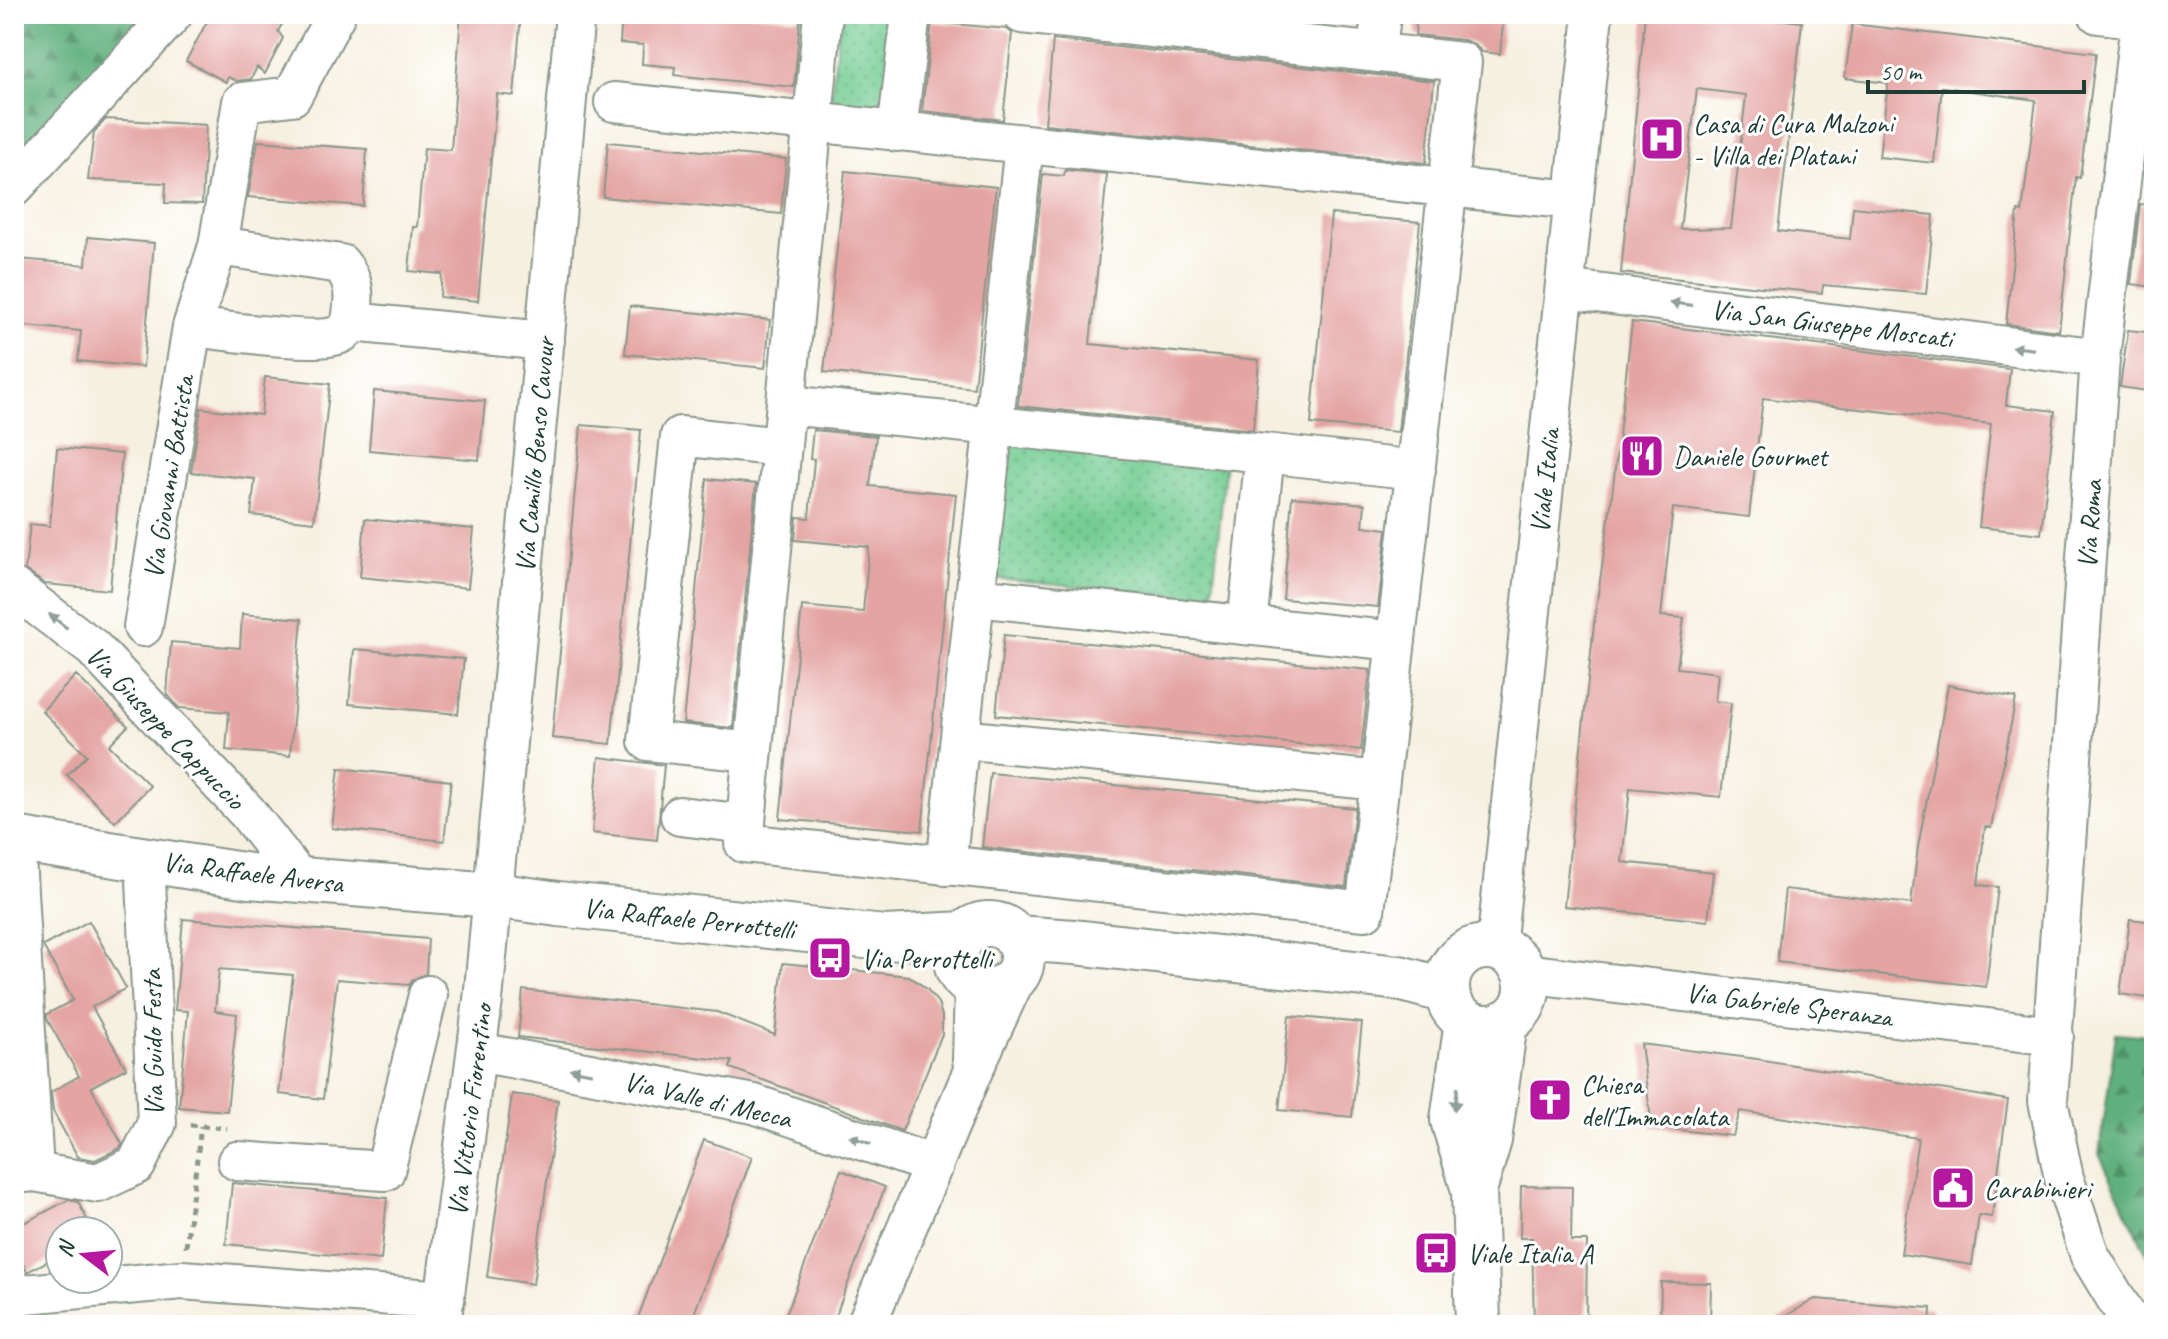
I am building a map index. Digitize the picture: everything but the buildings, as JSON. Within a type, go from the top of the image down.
[{"type":"main road","name":"Via Raffaele Aversa","points":[[14,839],[249,876],[494,895]]},
{"type":"main road","name":"Via Raffaele Perrottelli","points":[[494,895],[885,938],[966,961]]},
{"type":"main road","points":[[1018,959],[1008,930],[990,924],[978,926],[966,961],[985,989],[1002,987],[1018,959],[1074,942],[1399,978],[1473,1012],[1519,1010],[1525,997],[1510,961],[1476,948],[1463,954],[1450,970],[1473,1012],[1489,1140],[1474,1190],[1478,1325]]},
{"type":"street","points":[[14,187],[173,14]]},
{"type":"street","name":"Via Giovanni Battista","points":[[143,627],[192,327],[218,246],[242,102],[292,96],[336,14]]},
{"type":"street","name":"Via Camillo Benso Cavour","points":[[494,895],[575,14]]},
{"type":"street","points":[[823,14],[744,843],[1365,911],[1462,62],[1022,14]]},
{"type":"street","points":[[897,132],[911,14]]},
{"type":"street","points":[[1377,52],[1381,14]]},
{"type":"street","name":"Viale Italia","points":[[1510,961],[1565,289],[1593,14]]},
{"type":"street","points":[[2098,14],[2140,16]]},
{"type":"street","name":"Via Roma","points":[[2132,1325],[2090,1256],[2064,1178],[2048,1101],[2100,358],[2140,16]]},
{"type":"street","points":[[614,102],[1574,200]]},
{"type":"street","points":[[946,866],[1024,144]]},
{"type":"street","points":[[192,327],[319,339],[341,334],[351,322],[355,293],[350,275],[341,264],[218,246]]},
{"type":"street","name":"Via San Giuseppe Moscati","points":[[1565,289],[2100,358]]},
{"type":"street","points":[[351,322],[545,341]]},
{"type":"street","points":[[787,405],[1416,470]]},
{"type":"street","points":[[752,752],[648,741],[680,436],[782,447]]},
{"type":"street","points":[[1247,625],[1265,453]]},
{"type":"street","name":"Via Giuseppe Cappuccio","points":[[14,588],[93,648],[247,812],[302,882]]},
{"type":"street","points":[[975,597],[1396,641]]},
{"type":"street","points":[[960,739],[1380,781]]},
{"type":"street","points":[[680,816],[746,824]]},
{"type":"street","name":"Via Guido Festa","points":[[14,839],[24,1173],[98,1183],[136,1165],[157,1123],[145,858]]},
{"type":"street","name":"Via Vittorio Fiorentino","points":[[443,1313],[478,1052],[494,895]]},
{"type":"street","points":[[866,1325],[1018,959]]},
{"type":"street","points":[[966,961],[971,1075]]},
{"type":"street","name":"Via Gabriele Speranza","points":[[1510,961],[2054,1036]]},
{"type":"street","points":[[233,1145],[385,1171],[428,995]]},
{"type":"street","name":"Via Valle di Mecca","points":[[478,1052],[754,1104],[934,1165]]},
{"type":"street","points":[[14,1295],[182,1280],[443,1313]]},
{"type":"path","points":[[157,1123],[201,1126],[233,1145]]},
{"type":"path","points":[[182,1280],[201,1126]]},
{"type":"green space","points":[[14,14],[159,14],[14,164]]},
{"type":"green space","points":[[840,14],[898,16],[889,114],[830,108]]},
{"type":"green space","points":[[1007,439],[1226,461],[1212,599],[993,578]]},
{"type":"green space","points":[[2116,1033],[2154,1036],[2154,1269],[2099,1154]]},
{"type":"place","name":"Casa di Cura Malzoni - Villa dei Platani","points":[[1662,139]]},
{"type":"place","name":"Daniele Gourmet","points":[[1642,456]]},
{"type":"place","name":"Via Perrottelli","points":[[830,958]]},
{"type":"place","name":"Chiesa dell'Immacolata","points":[[1550,1100]]},
{"type":"place","name":"Carabinieri","points":[[1953,1188]]},
{"type":"place","name":"Viale Italia A","points":[[1436,1253]]}]
